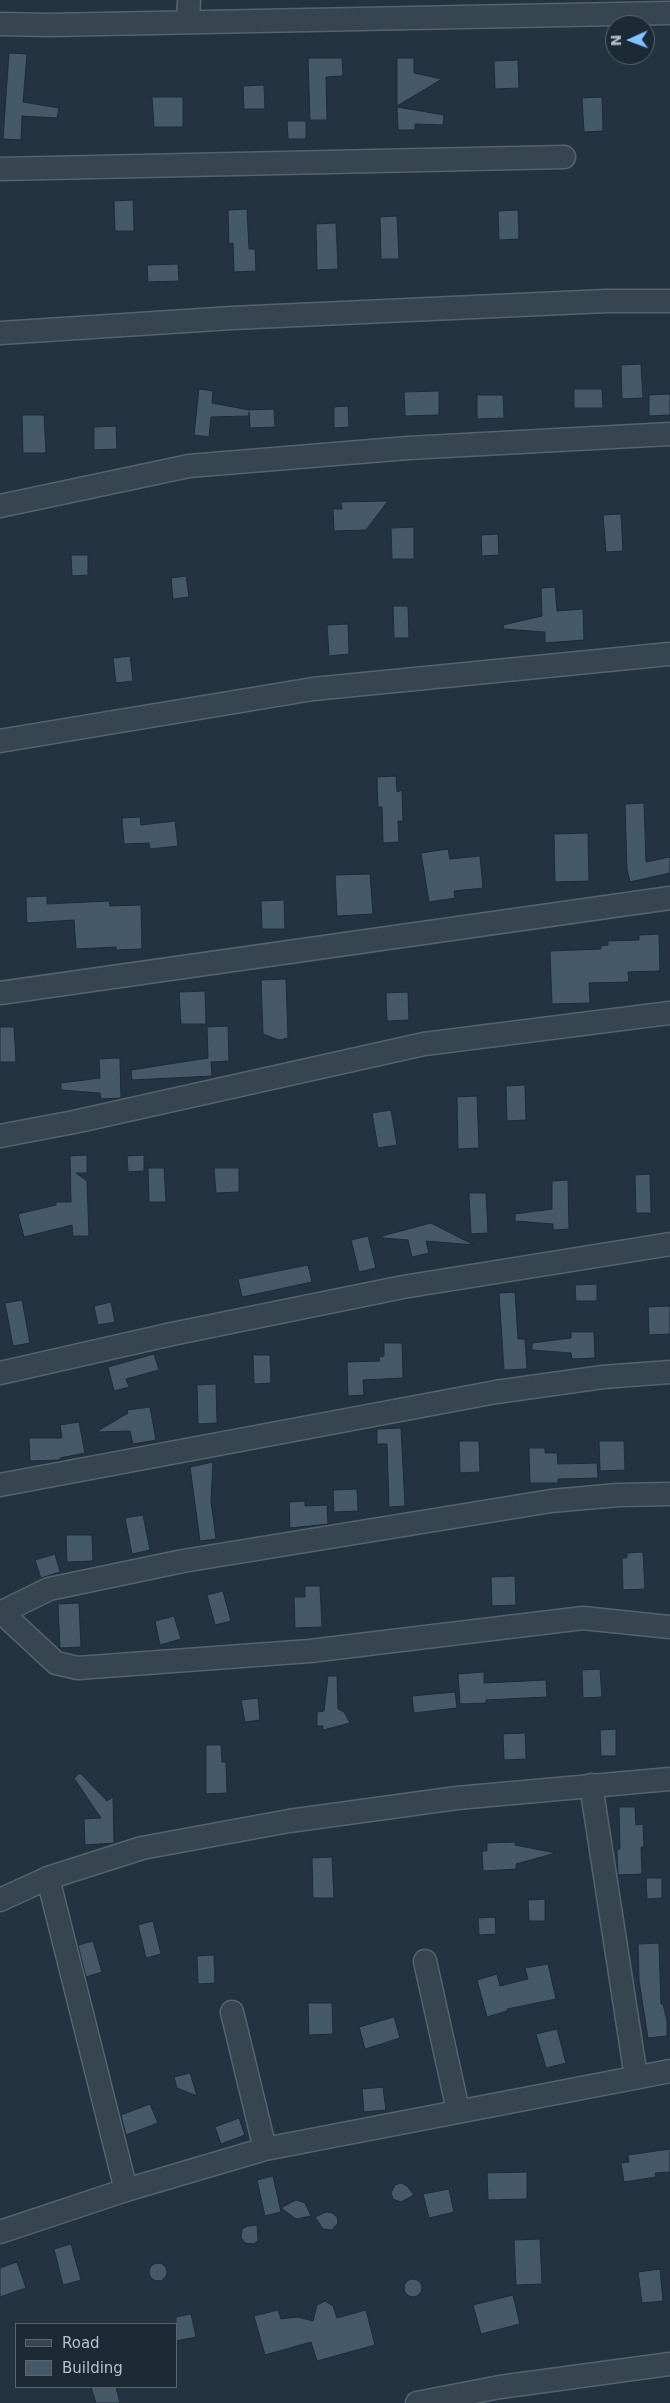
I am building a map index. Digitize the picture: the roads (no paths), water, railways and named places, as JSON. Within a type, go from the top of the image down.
[{"type":"street","points":[[0,24],[49,25],[188,11],[464,8],[670,13]]},
{"type":"street","points":[[0,169],[564,157]]},
{"type":"street","points":[[0,333],[242,318],[606,301],[670,301]]},
{"type":"street","points":[[0,506],[189,466],[408,448],[670,434]]},
{"type":"street","points":[[0,741],[313,689],[670,654]]},
{"type":"street","points":[[0,993],[670,898]]},
{"type":"street","points":[[0,1136],[74,1122],[424,1044],[670,1013]]},
{"type":"street","points":[[0,1373],[172,1334],[403,1287],[670,1244]]},
{"type":"street","points":[[0,1485],[496,1392],[603,1378],[670,1372]]},
{"type":"street","points":[[670,1494],[618,1495],[551,1501],[183,1561],[49,1589],[1,1613],[56,1663],[78,1668],[310,1651],[583,1618],[670,1627]]},
{"type":"street","points":[[0,1900],[48,1878],[142,1848],[289,1821],[457,1798],[670,1779]]},
{"type":"street","points":[[590,1785],[636,2077]]},
{"type":"street","points":[[48,1878],[126,2190]]},
{"type":"street","points":[[425,1961],[458,2110]]},
{"type":"street","points":[[232,2012],[265,2149]]},
{"type":"street","points":[[0,2232],[126,2190],[265,2149],[458,2110],[670,2072]]},
{"type":"street","points":[[417,2403],[500,2387],[670,2364]]}]
